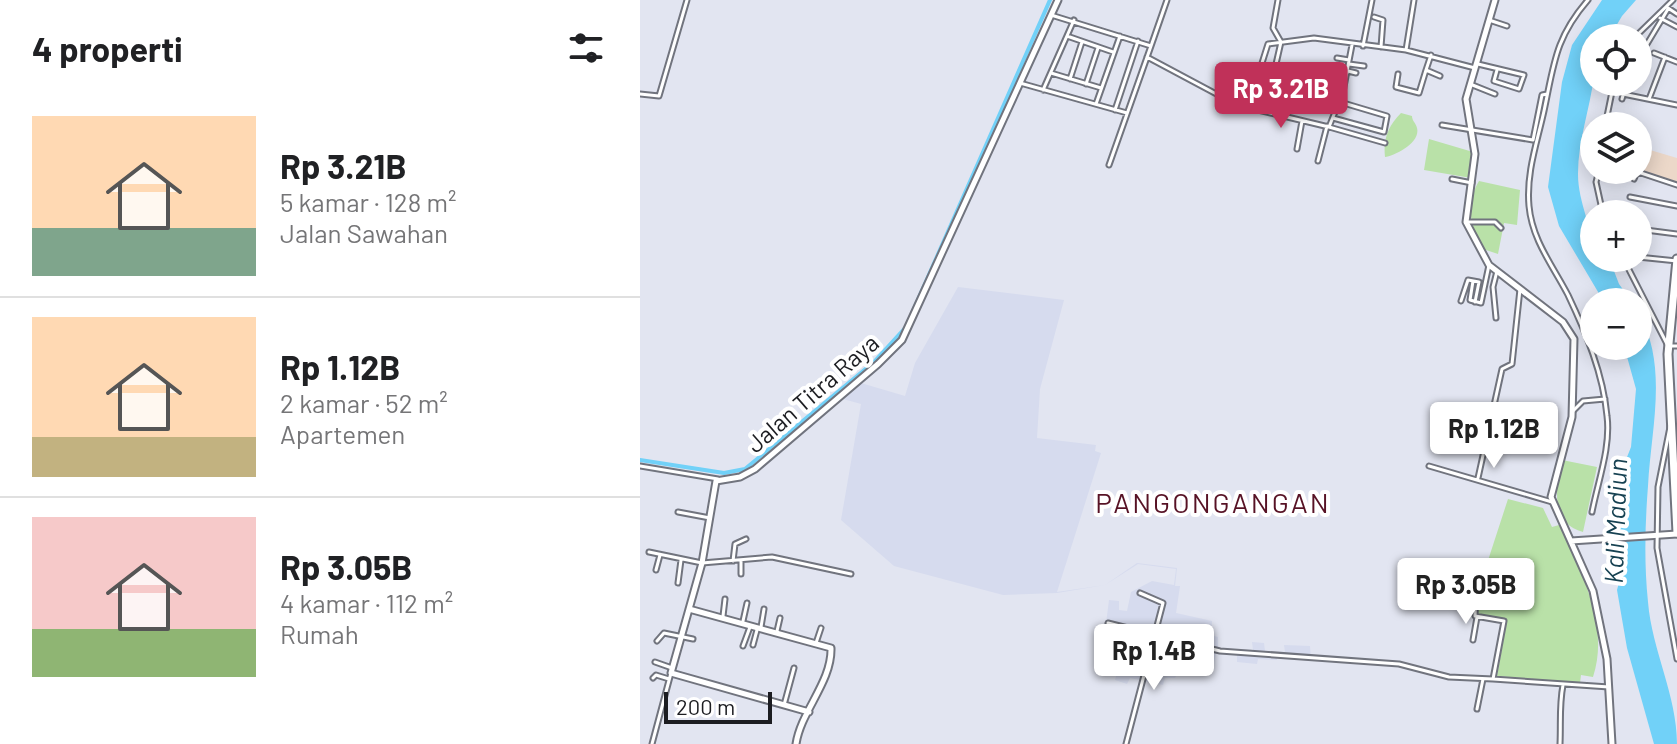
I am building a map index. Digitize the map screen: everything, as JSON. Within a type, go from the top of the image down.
[{"type":"highway","points":[[1677,260],[1672,346],[1677,531]]},
{"type":"street","points":[[640,94],[659,96],[687,0]]},
{"type":"street","name":"Jalan Titra Raya","points":[[718,479],[740,477],[755,469],[898,345],[915,316],[1058,0]]},
{"type":"street","points":[[1109,165],[1167,0]]},
{"type":"street","points":[[1243,106],[1250,82],[1271,86],[1281,42],[1273,26],[1278,0]]},
{"type":"street","points":[[1363,46],[1372,0]]},
{"type":"street","points":[[1406,50],[1414,0]]},
{"type":"street","points":[[1495,0],[1466,105],[1475,154],[1466,222],[1489,265],[1572,333],[1572,412],[1552,483],[1552,502],[1593,591],[1605,642],[1612,744]]},
{"type":"street","points":[[1588,0],[1563,33],[1554,57],[1529,172],[1529,209],[1537,239],[1566,292],[1595,359],[1605,399],[1606,444],[1592,512]]},
{"type":"street","points":[[1652,25],[1672,10],[1673,0]]},
{"type":"street","points":[[1652,33],[1660,18],[1672,10]]},
{"type":"street","points":[[1051,15],[1151,46]]},
{"type":"street","points":[[1374,17],[1383,20],[1381,47]]},
{"type":"street","points":[[1660,18],[1677,27]]},
{"type":"street","points":[[1043,90],[1074,20]]},
{"type":"street","points":[[1489,20],[1507,26]]},
{"type":"street","points":[[1067,36],[1114,53]]},
{"type":"street","points":[[1096,104],[1120,36]]},
{"type":"street","points":[[1262,63],[1266,46],[1314,38],[1406,50],[1497,70],[1500,67],[1524,75],[1519,89],[1494,81],[1497,70]]},
{"type":"street","points":[[1115,110],[1138,41]]},
{"type":"street","points":[[1070,79],[1082,42]]},
{"type":"street","points":[[1318,161],[1328,127],[1340,102],[1352,45]]},
{"type":"street","points":[[1086,84],[1098,48]]},
{"type":"street","points":[[1654,53],[1677,62]]},
{"type":"street","points":[[1398,74],[1396,87],[1419,93],[1431,55]]},
{"type":"street","points":[[1147,57],[1214,95],[1243,106],[1385,143]]},
{"type":"street","points":[[1649,99],[1665,57]]},
{"type":"street","points":[[1337,58],[1364,66]]},
{"type":"street","points":[[1426,70],[1440,76]]},
{"type":"street","points":[[1336,71],[1356,73]]},
{"type":"street","points":[[1051,73],[1102,88]]},
{"type":"street","points":[[1326,81],[1344,86]]},
{"type":"street","points":[[1020,83],[1127,113]]},
{"type":"street","points":[[1470,84],[1495,94]]},
{"type":"street","points":[[1442,125],[1533,140],[1542,95],[1547,94]]},
{"type":"street","points":[[1318,96],[1387,116],[1384,132],[1333,118]]},
{"type":"street","points":[[1623,96],[1677,105]]},
{"type":"street","points":[[1297,149],[1302,121]]},
{"type":"street","points":[[1652,176],[1677,185]]},
{"type":"street","points":[[1452,179],[1472,183]]},
{"type":"street","points":[[1630,197],[1677,206]]},
{"type":"street","points":[[1466,222],[1495,222],[1501,228]]},
{"type":"street","points":[[1652,231],[1677,234]]},
{"type":"street","points":[[1652,258],[1677,260]]},
{"type":"street","points":[[1476,281],[1470,300],[1481,303],[1489,265]]},
{"type":"street","points":[[1496,318],[1493,287],[1497,271]]},
{"type":"street","points":[[1631,272],[1672,346]]},
{"type":"street","points":[[1461,301],[1465,281],[1486,283]]},
{"type":"street","points":[[1475,302],[1476,281]]},
{"type":"street","points":[[1478,478],[1502,369],[1512,364],[1520,289]]},
{"type":"street","points":[[1471,290],[1483,293]]},
{"type":"street","points":[[1572,412],[1583,401],[1605,399]]},
{"type":"street","points":[[1673,423],[1665,437],[1658,487],[1657,557],[1677,659]]},
{"type":"street","points":[[640,466],[718,479],[702,563],[652,744]]},
{"type":"street","points":[[1429,466],[1552,502]]},
{"type":"street","points":[[678,512],[710,518]]},
{"type":"street","points":[[1570,541],[1677,531]]},
{"type":"street","points":[[733,561],[736,541],[746,539]]},
{"type":"street","points":[[649,552],[702,563],[772,557],[851,574]]},
{"type":"street","points":[[656,570],[660,555]]},
{"type":"street","points":[[678,583],[681,560]]},
{"type":"street","points":[[741,560],[741,574]]},
{"type":"street","points":[[1473,640],[1477,617],[1474,612],[1476,591]]},
{"type":"street","points":[[1126,744],[1163,602],[1140,593]]},
{"type":"street","points":[[723,616],[725,599]]},
{"type":"street","points":[[743,621],[747,603]]},
{"type":"street","points":[[689,609],[830,646],[832,651],[809,712],[799,728],[796,744]]},
{"type":"street","points":[[753,645],[764,609]]},
{"type":"street","points":[[1477,617],[1504,621],[1493,679]]},
{"type":"street","points":[[777,631],[780,618]]},
{"type":"street","points":[[1108,623],[1220,651],[1399,664],[1449,677],[1609,687]]},
{"type":"street","points":[[743,646],[751,624]]},
{"type":"street","points":[[816,643],[821,628]]},
{"type":"street","points":[[657,641],[664,633],[693,639]]},
{"type":"street","points":[[1191,663],[1195,646]]},
{"type":"street","points":[[655,662],[671,673],[809,712]]},
{"type":"street","points":[[784,705],[794,668]]},
{"type":"street","points":[[653,678],[671,673]]},
{"type":"street","points":[[1477,709],[1483,679]]},
{"type":"street","points":[[1560,744],[1561,719],[1558,711],[1563,685]]},
{"type":"shaded area","points":[[1652,151],[1677,158],[1677,183],[1652,176]]},
{"type":"shaded area","points":[[958,287],[1064,300],[1040,389],[1037,438],[1096,445],[1095,451],[1101,453],[1057,592],[1105,585],[1057,593],[1003,595],[894,566],[841,520],[861,404],[843,399],[861,383],[905,396],[915,363]]},
{"type":"shaded area","points":[[1137,563],[1177,568],[1175,586],[1180,586],[1176,613],[1212,621],[1211,635],[1218,637],[1218,648],[1253,650],[1252,642],[1264,643],[1265,651],[1285,652],[1284,645],[1310,646],[1311,660],[1277,657],[1277,660],[1258,659],[1257,664],[1237,662],[1237,654],[1216,653],[1213,668],[1190,665],[1187,672],[1179,670],[1175,678],[1165,678],[1163,685],[1130,678],[1127,684],[1115,680],[1125,644],[1104,639],[1109,600],[1119,601],[1119,610],[1127,611],[1131,592],[1152,581],[1174,585],[1176,569],[1138,564],[1105,585]]},
{"type":"green space","points":[[1401,113],[1412,116],[1417,134],[1406,148],[1385,157],[1387,133]]},
{"type":"green space","points":[[1429,139],[1473,152],[1471,178],[1424,170]]},
{"type":"green space","points":[[1479,181],[1520,190],[1517,225],[1504,223],[1498,254],[1483,249],[1475,232],[1471,207]]},
{"type":"green space","points":[[1562,460],[1597,467],[1583,532],[1572,527],[1560,512],[1557,491]]},
{"type":"green space","points":[[1508,499],[1543,508],[1552,527],[1559,525],[1584,580],[1596,618],[1598,638],[1593,677],[1581,675],[1580,683],[1497,676],[1507,619],[1475,614],[1480,585]]},
{"type":"water","points":[[1602,0],[1636,0],[1617,24],[1586,24]]},
{"type":"water","points":[[1580,33],[1580,96],[1590,96],[1587,112],[1580,112],[1580,261],[1559,226],[1548,187],[1562,82],[1572,45]]},
{"type":"water","points":[[1586,272],[1614,272],[1622,288],[1596,288]]},
{"type":"water","name":"Kali Madiun","points":[[1652,350],[1656,397],[1646,529],[1646,573],[1650,620],[1673,708],[1677,744],[1654,744],[1627,648],[1617,590],[1624,564],[1615,518],[1618,480],[1631,447],[1636,389],[1628,360],[1652,360]]},
{"type":"waterway","points":[[913,311],[1050,0]]},
{"type":"waterway","points":[[640,460],[724,473],[745,469],[874,362],[906,327]]},
{"type":"district","name":"PANGONGANGAN","points":[[1213,503]]}]
